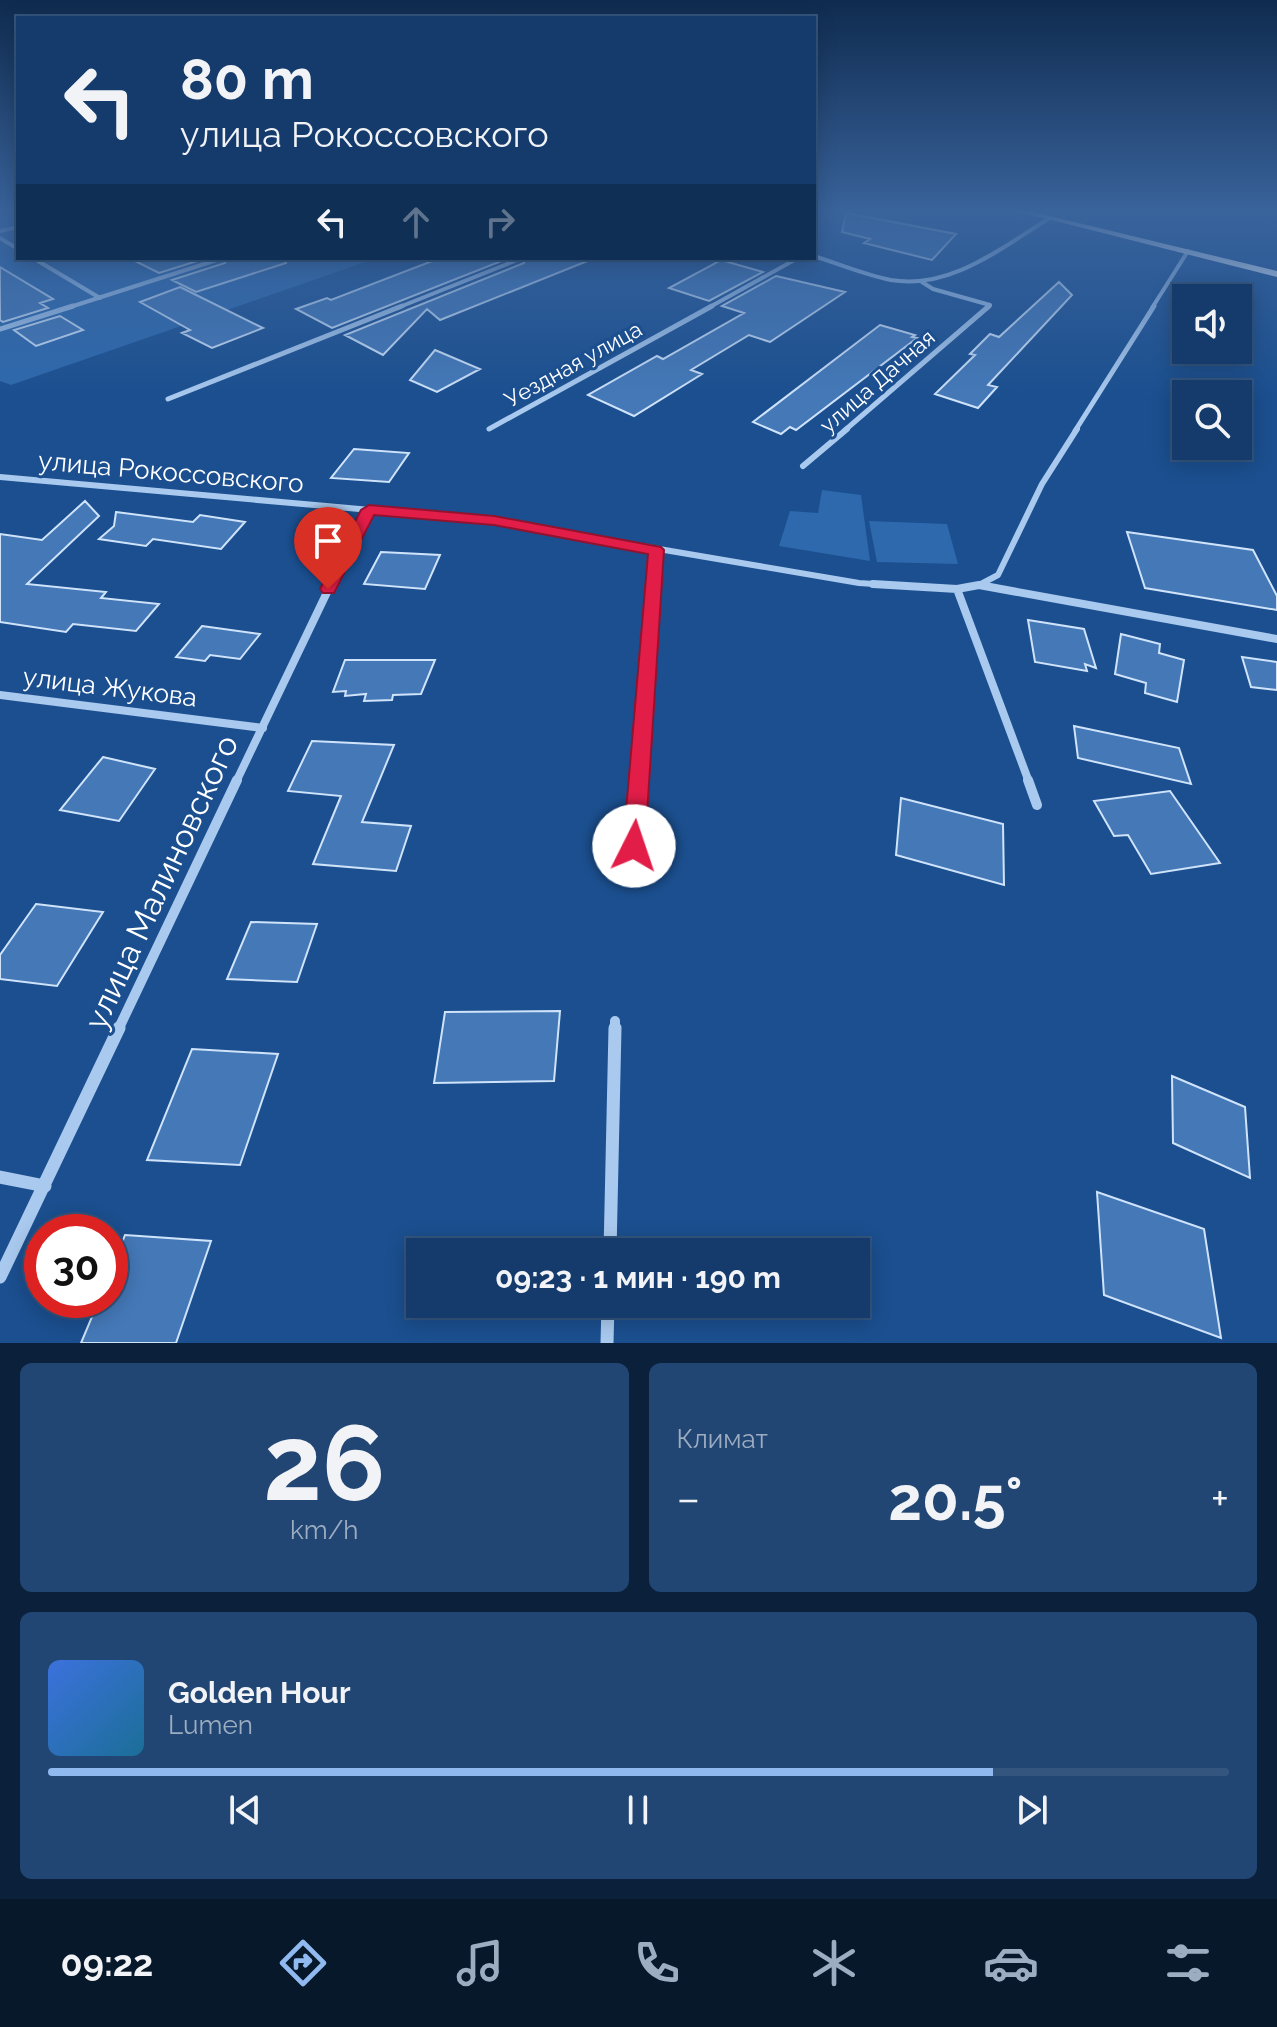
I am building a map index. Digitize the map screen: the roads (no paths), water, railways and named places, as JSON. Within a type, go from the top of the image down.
[{"type":"street","points":[[58,273],[100,298]]},
{"type":"street","points":[[0,329],[178,273]]},
{"type":"street","points":[[168,399],[485,273]]},
{"type":"street","name":"Уездная улица","points":[[489,429],[771,273]]},
{"type":"street","points":[[870,273],[894,280],[922,282],[947,278],[956,273]]},
{"type":"street","points":[[979,585],[998,575],[1042,484],[1174,273]]},
{"type":"street","name":"улица Дачная","points":[[803,466],[990,305],[933,289],[922,282]]},
{"type":"street","name":"улица Рокоссовского","points":[[0,477],[494,521],[859,583],[957,589],[979,585]]},
{"type":"street","name":"улица Малиновского","points":[[0,1277],[355,533],[369,510]]},
{"type":"street","points":[[634,846],[656,550]]},
{"type":"street","points":[[979,585],[1277,639]]},
{"type":"street","points":[[957,589],[1037,805]]},
{"type":"street","name":"улица Жукова","points":[[0,695],[263,728]]},
{"type":"street","points":[[610,1238],[615,1021]]},
{"type":"street","points":[[0,1177],[45,1186]]},
{"type":"street","points":[[607,1343],[608,1318]]}]
